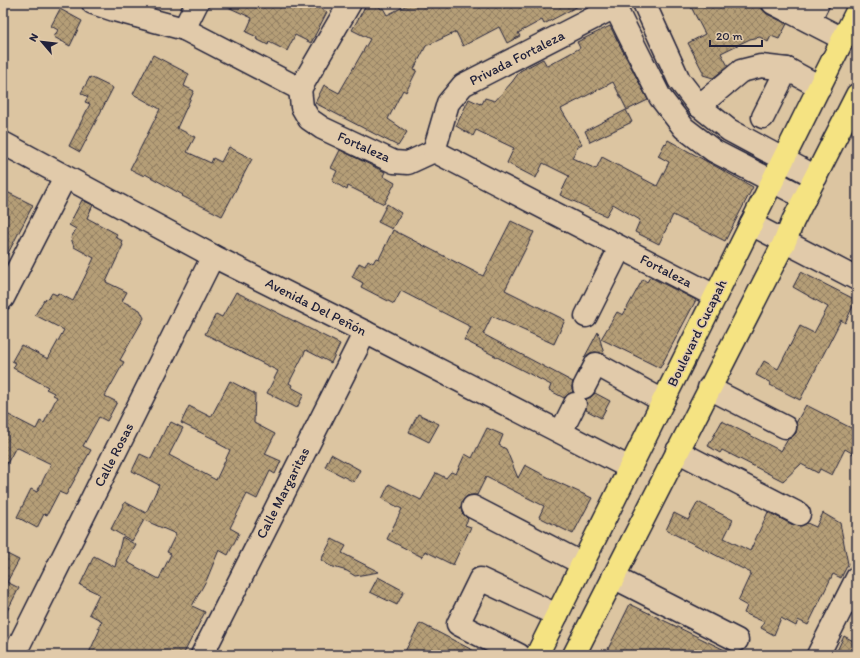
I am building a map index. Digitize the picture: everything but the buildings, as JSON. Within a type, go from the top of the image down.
[{"type":"main road","name":"Boulevard Cucapah","points":[[537,655],[857,11]]},
{"type":"main road","points":[[574,655],[857,95]]},
{"type":"street","points":[[93,3],[184,29],[300,89],[350,3]]},
{"type":"street","points":[[184,29],[197,3]]},
{"type":"street","points":[[644,3],[679,80],[699,106],[729,130],[816,177]]},
{"type":"street","points":[[773,3],[814,12],[843,39]]},
{"type":"street","points":[[848,3],[857,8]]},
{"type":"street","points":[[614,5],[660,97],[684,128],[714,150],[805,198]]},
{"type":"street","name":"Privada Fortaleza","points":[[434,152],[448,102],[464,85],[614,5]]},
{"type":"street","points":[[699,106],[741,71],[761,66],[787,69],[820,86]]},
{"type":"street","points":[[762,117],[787,69]]},
{"type":"street","name":"Fortaleza","points":[[300,89],[302,107],[309,119],[322,128],[394,162],[408,162],[434,152],[715,296]]},
{"type":"street","name":"Avenida Del Peñón","points":[[3,143],[213,256],[630,468]]},
{"type":"street","points":[[3,298],[65,177]]},
{"type":"street","points":[[751,224],[857,279]]},
{"type":"street","points":[[586,316],[620,248]]},
{"type":"street","name":"Calle Rosas","points":[[14,655],[213,256]]},
{"type":"street","name":"Calle Margaritas","points":[[202,655],[365,332]]},
{"type":"street","points":[[561,432],[596,364],[663,401]]},
{"type":"street","points":[[708,388],[785,427]]},
{"type":"street","points":[[677,451],[798,514]]},
{"type":"street","points":[[473,507],[583,564]]},
{"type":"street","points":[[613,577],[737,640]]},
{"type":"street","points":[[818,655],[857,578]]},
{"type":"street","points":[[519,655],[458,624],[480,579],[557,615]]}]
